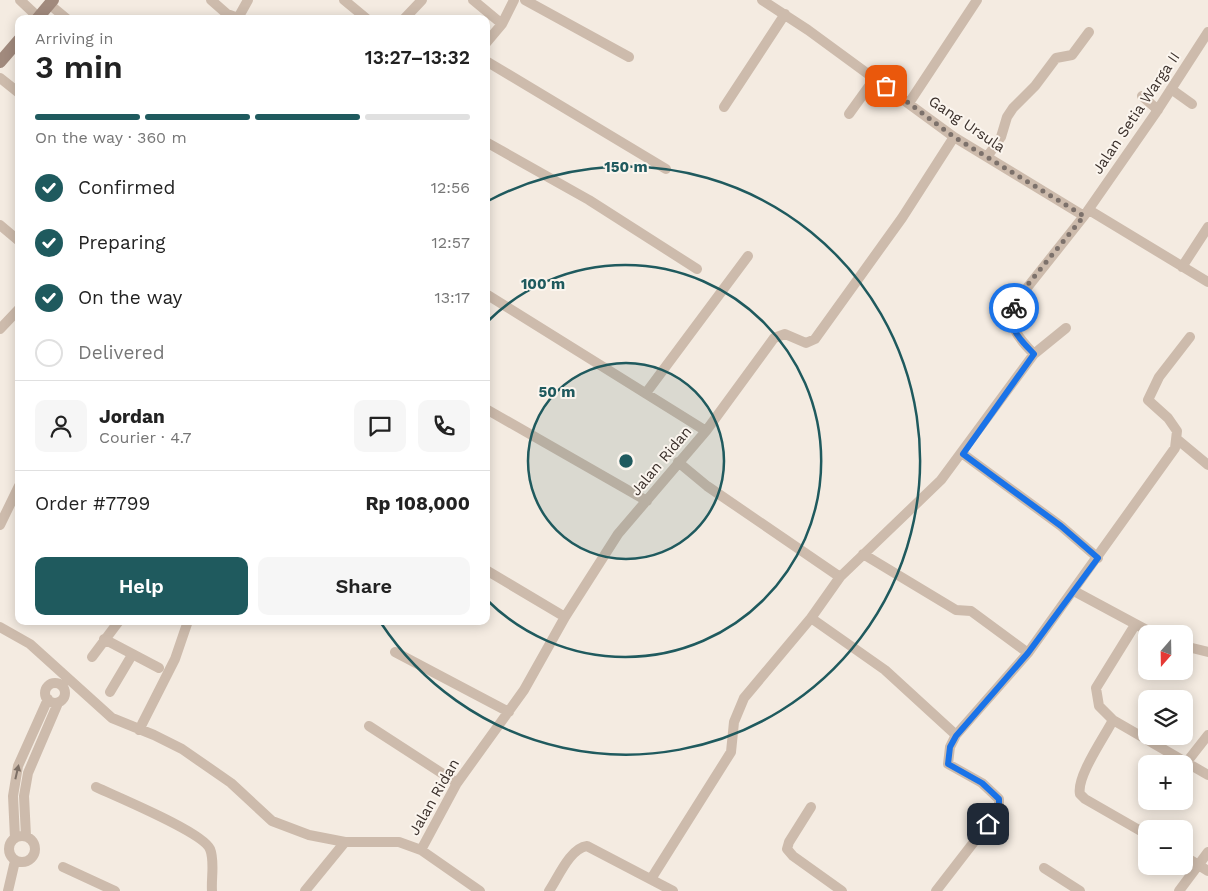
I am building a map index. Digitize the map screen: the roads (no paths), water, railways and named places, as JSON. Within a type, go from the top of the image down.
[{"type":"street","points":[[20,0],[35,15]]},
{"type":"street","points":[[211,0],[230,15]]},
{"type":"street","points":[[240,15],[248,0]]},
{"type":"street","points":[[344,0],[361,15]]},
{"type":"street","points":[[408,15],[422,0]]},
{"type":"street","points":[[473,0],[502,24]]},
{"type":"street","points":[[490,39],[502,24],[514,0]]},
{"type":"street","points":[[525,0],[629,57]]},
{"type":"street","name":"Gang Ursula","points":[[762,0],[785,14],[909,102],[954,137],[1208,282]]},
{"type":"street","points":[[909,102],[977,0]]},
{"type":"street","points":[[40,15],[51,2],[63,15]]},
{"type":"street","points":[[724,107],[785,14]]},
{"type":"street","points":[[987,157],[1001,137],[1007,117],[1013,108],[1035,86],[1056,58],[1072,55],[1089,32]]},
{"type":"street","name":"Jalan Setia Warga II","points":[[1034,354],[1016,336],[1012,313],[1020,294],[1087,213],[1158,110],[1208,32]]},
{"type":"street","points":[[0,62],[15,45]]},
{"type":"street","points":[[490,64],[666,169]]},
{"type":"street","points":[[0,78],[15,90]]},
{"type":"street","points":[[849,114],[875,78]]},
{"type":"street","points":[[1171,88],[1192,104]]},
{"type":"street","points":[[1142,96],[1158,110]]},
{"type":"street","name":"Jalan Ridan","points":[[421,850],[457,782],[524,690],[566,617],[618,534],[706,431],[774,338],[786,334],[806,343],[815,339],[902,218],[954,137]]},
{"type":"street","points":[[490,144],[590,200],[697,269]]},
{"type":"street","points":[[0,225],[15,238]]},
{"type":"street","points":[[1182,267],[1208,227]]},
{"type":"street","points":[[646,393],[748,256]]},
{"type":"street","points":[[490,296],[706,431]]},
{"type":"street","points":[[0,329],[15,313]]},
{"type":"street","points":[[652,879],[731,752],[734,722],[744,698],[811,618],[840,577],[929,493],[963,454],[1034,354],[1066,328]]},
{"type":"street","points":[[936,891],[994,816],[999,806],[999,799],[992,790],[948,764],[950,747],[956,736],[1028,653],[1168,460],[1178,440],[1178,431],[1148,400],[1159,377],[1190,337]]},
{"type":"street","points":[[490,411],[647,501]]},
{"type":"street","points":[[1178,440],[1208,465]]},
{"type":"street","points":[[963,454],[1061,526],[1098,558]]},
{"type":"street","points":[[678,462],[707,486],[840,577]]},
{"type":"street","points":[[0,526],[15,494]]},
{"type":"street","points":[[863,554],[956,610],[971,611],[1028,653]]},
{"type":"street","points":[[490,572],[566,617]]},
{"type":"street","points":[[1074,591],[1138,626]]},
{"type":"street","points":[[811,618],[885,670],[956,736]]},
{"type":"street","points":[[92,657],[116,625]]},
{"type":"street","points":[[139,730],[175,659],[187,625]]},
{"type":"street","points":[[1135,625],[1096,688],[1100,706],[1113,720],[1172,755]]},
{"type":"street","points":[[0,626],[30,644],[65,682],[112,718],[182,749],[231,783],[272,820],[309,835],[345,842],[399,842],[421,850],[480,891]]},
{"type":"street","points":[[104,639],[159,668]]},
{"type":"street","points":[[1193,648],[1208,652]]},
{"type":"street","points":[[395,652],[509,712]]},
{"type":"street","points":[[110,692],[132,655]]},
{"type":"street","points":[[53,701],[46,694],[47,688],[65,682]]},
{"type":"street","points":[[15,838],[13,796],[16,772],[23,752],[53,701],[64,696],[65,682]]},
{"type":"street","points":[[15,861],[26,862],[35,855],[34,844],[26,836],[24,796],[28,773],[53,701]]},
{"type":"street","points":[[1113,720],[1079,784],[1080,794],[1085,799],[1138,829]]},
{"type":"street","points":[[369,726],[457,782]]},
{"type":"street","points":[[1192,755],[1208,735]]},
{"type":"street","points":[[23,752],[34,756]]},
{"type":"street","points":[[1193,767],[1208,775]]},
{"type":"street","points":[[96,787],[187,830],[203,840],[211,854],[212,891]]},
{"type":"street","points":[[13,796],[24,796]]},
{"type":"street","points":[[811,807],[789,842],[787,849],[792,856],[842,891]]},
{"type":"street","points":[[8,891],[15,861],[9,852],[11,842],[15,838],[26,836]]},
{"type":"street","points":[[305,891],[345,842]]},
{"type":"street","points":[[549,891],[574,853],[580,847],[587,846],[673,891]]},
{"type":"street","points":[[1178,891],[1208,852]]},
{"type":"street","points":[[1193,861],[1208,871]]},
{"type":"street","points":[[63,867],[115,891]]},
{"type":"street","points":[[1044,868],[1080,891]]}]
